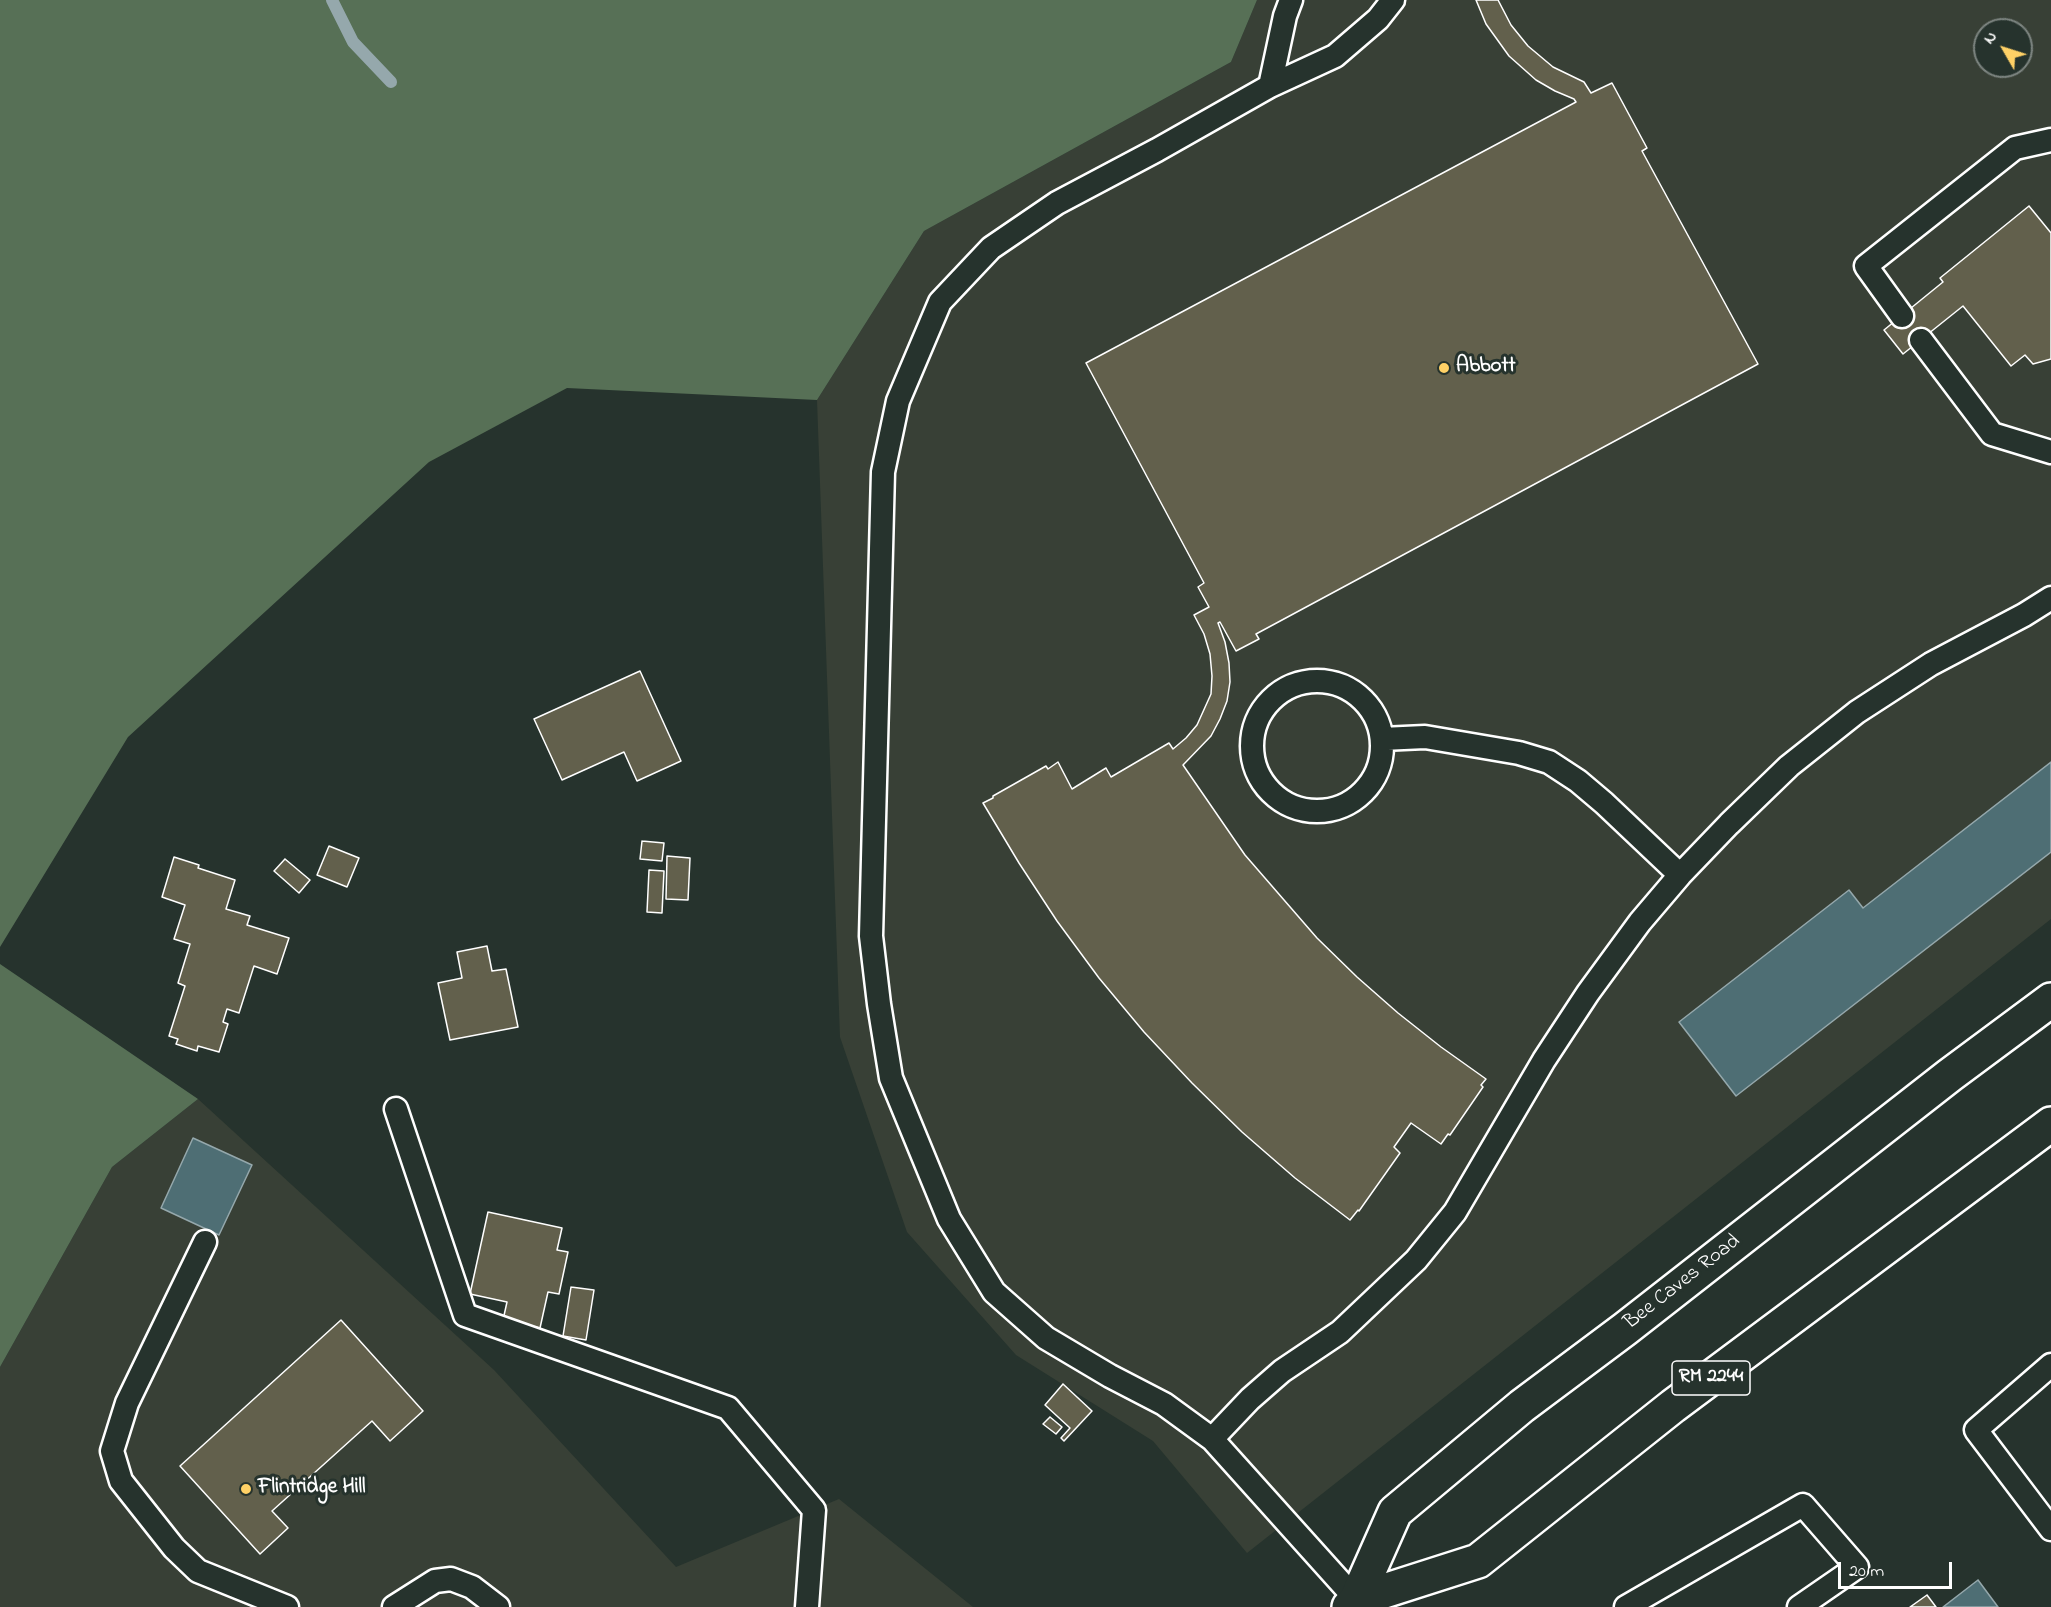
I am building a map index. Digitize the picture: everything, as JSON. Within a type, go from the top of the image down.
[{"type":"main road","name":"Bee Caves Road","points":[[1356,1605],[1395,1512],[1521,1406],[1625,1329],[1950,1075],[2051,1000]]},
{"type":"main road","points":[[1950,1075],[2051,1018]]},
{"type":"main road","name":"RM 2244","points":[[1356,1605],[1478,1561],[1673,1406],[2048,1132]]},
{"type":"lane","points":[[1270,86],[1285,16],[1291,0]]},
{"type":"lane","points":[[1356,1605],[1212,1439],[1164,1404],[1110,1376],[1046,1338],[994,1292],[949,1219],[891,1078],[871,936],[883,472],[898,401],[940,302],[991,248],[1057,203],[1270,86],[1335,56],[1378,19],[1393,0]]},
{"type":"lane","points":[[1902,316],[1866,266],[2015,148],[2051,140]]},
{"type":"lane","points":[[1921,340],[1992,434],[2051,452]]},
{"type":"lane","points":[[1212,1439],[1250,1398],[1274,1378],[1340,1332],[1416,1260],[1455,1212],[1544,1060],[1588,993],[1640,922],[1680,875],[1789,766],[1857,712],[1931,664],[2025,615],[2051,598]]},
{"type":"lane","points":[[1310,681],[1335,683],[1358,695],[1374,715],[1382,739],[1380,765],[1368,787],[1348,804],[1324,811],[1298,809],[1276,797],[1259,778],[1252,753],[1254,728],[1266,705],[1285,689],[1310,681]]},
{"type":"lane","points":[[1382,739],[1425,737],[1520,753],[1550,762],[1578,781],[1605,804],[1680,875]]},
{"type":"lane","points":[[396,1109],[465,1315],[728,1408],[814,1510],[807,1607]]},
{"type":"lane","points":[[205,1242],[127,1403],[112,1451],[121,1481],[174,1548],[198,1571],[287,1607]]},
{"type":"lane","points":[[2051,1365],[1976,1430],[2051,1529]]},
{"type":"lane","points":[[1626,1607],[1803,1505],[1857,1567],[1799,1607]]},
{"type":"lane","points":[[394,1607],[435,1581],[451,1579],[472,1587],[498,1607]]},
{"type":"shaded area","points":[[1257,0],[2051,0],[2051,919],[1247,1553],[1153,1441],[1016,1355],[907,1232],[840,1037],[817,400],[924,231],[1231,62]]},
{"type":"shaded area","points":[[198,1099],[494,1370],[676,1567],[839,1499],[973,1607],[0,1607],[0,1367],[112,1167]]},
{"type":"green space","points":[[0,0],[1257,0],[1231,62],[924,231],[817,400],[567,388],[429,462],[128,737],[0,947]]},
{"type":"green space","points":[[0,964],[198,1099],[112,1167],[0,1367]]},
{"type":"water","points":[[2051,762],[2051,852],[1736,1096],[1679,1022],[1849,890],[1863,908]]},
{"type":"water","points":[[193,1138],[252,1165],[219,1235],[161,1208]]},
{"type":"water","points":[[1978,1580],[1998,1607],[1943,1607]]},
{"type":"building","points":[[1476,0],[1498,0],[1511,25],[1528,46],[1553,67],[1584,82],[1591,93],[1612,83],[1647,148],[1642,151],[1758,364],[1256,634],[1259,639],[1236,651],[1220,622],[1218,623],[1229,663],[1230,682],[1227,701],[1211,736],[1183,765],[1245,855],[1317,938],[1398,1013],[1486,1079],[1481,1085],[1483,1087],[1450,1135],[1448,1134],[1441,1144],[1411,1123],[1394,1147],[1400,1153],[1359,1211],[1350,1220],[1295,1178],[1242,1132],[1144,1032],[1099,978],[1057,921],[983,803],[1046,766],[1048,769],[1058,762],[1072,789],[1106,768],[1111,777],[1169,743],[1173,749],[1197,725],[1211,694],[1210,654],[1204,634],[1194,615],[1209,607],[1198,587],[1204,583],[1086,363],[1576,102],[1536,80],[1509,56],[1486,24]]},
{"type":"building","points":[[2029,206],[2051,233],[2051,359],[2033,364],[2025,355],[2011,366],[1963,306],[1903,354],[1884,330],[1943,282],[1940,278]]},
{"type":"building","points":[[640,671],[681,761],[637,781],[624,752],[562,780],[534,719]]},
{"type":"building","points":[[642,841],[664,843],[662,861],[640,859]]},
{"type":"building","points":[[329,846],[359,858],[347,887],[317,875]]},
{"type":"building","points":[[667,856],[690,858],[688,900],[666,899]]},
{"type":"building","points":[[174,857],[199,865],[198,868],[235,880],[226,909],[250,916],[247,925],[289,938],[277,974],[254,966],[239,1013],[227,1009],[223,1022],[228,1024],[219,1052],[198,1046],[197,1051],[176,1044],[178,1039],[169,1036],[185,986],[178,983],[190,944],[174,939],[185,905],[162,897]]},
{"type":"building","points":[[285,859],[310,880],[299,893],[274,871]]},
{"type":"building","points":[[649,870],[664,871],[662,913],[647,912]]},
{"type":"building","points":[[487,946],[492,971],[506,969],[518,1027],[450,1040],[438,983],[462,978],[457,952]]},
{"type":"building","points":[[488,1212],[562,1228],[557,1250],[568,1252],[559,1294],[548,1292],[540,1328],[503,1320],[507,1302],[470,1294]]},
{"type":"building","points":[[571,1287],[594,1290],[586,1340],[563,1336]]},
{"type":"building","points":[[341,1320],[423,1411],[390,1441],[372,1421],[272,1511],[288,1528],[260,1554],[180,1466]]},
{"type":"building","points":[[1063,1384],[1092,1411],[1064,1441],[1061,1438],[1070,1428],[1045,1405]]},
{"type":"building","points":[[1050,1417],[1062,1427],[1056,1434],[1043,1424]]},
{"type":"building","points":[[1927,1595],[1936,1607],[1910,1607]]},
{"type":"waterway","points":[[332,0],[353,42],[391,82]]},
{"type":"place","name":"Abbott","points":[[1444,368]]},
{"type":"place","name":"Flintridge Hill","points":[[246,1489]]}]
